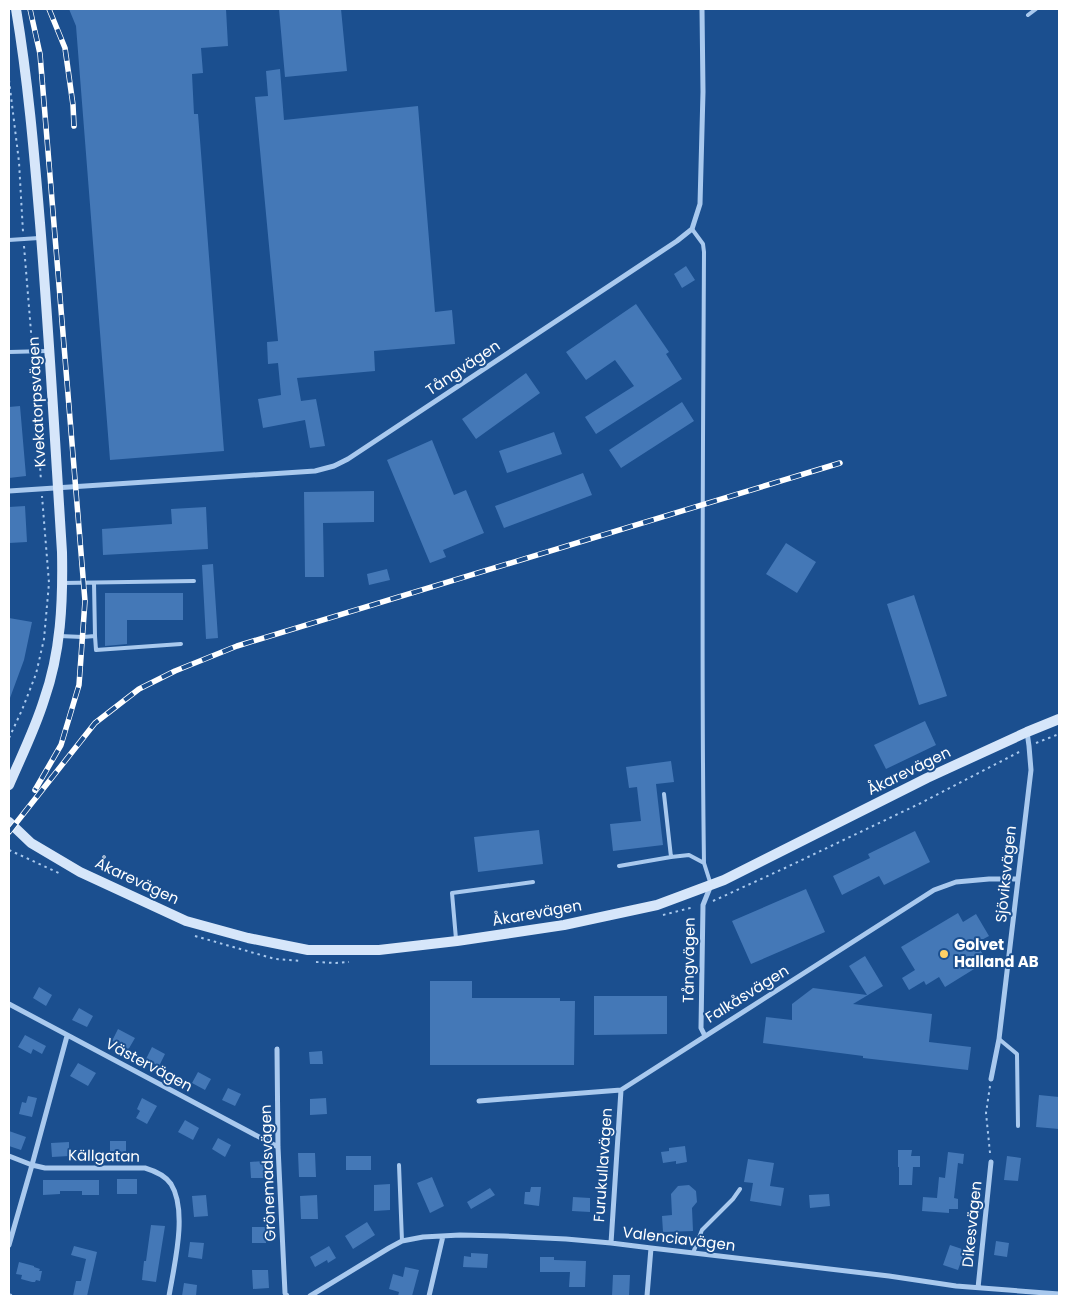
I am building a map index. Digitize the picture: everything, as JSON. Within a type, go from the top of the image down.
[{"type":"street","name":"Kvekatorpsvägen","points":[[9,785],[45,699],[56,657],[62,583],[62,552],[50,351],[41,237],[32,130],[16,9]]},
{"type":"street","points":[[692,229],[700,204],[703,92],[702,9]]},
{"type":"street","name":"Tångvägen","points":[[9,491],[315,471],[334,466],[348,460],[677,241],[692,229]]},
{"type":"street","name":"Åkarevägen","points":[[9,822],[31,843],[80,872],[186,921],[248,938],[308,950],[379,950],[457,941],[564,925],[657,905],[724,880],[927,778],[1059,719]]},
{"type":"street","name":"Sjöviksvägen","points":[[991,1079],[1000,1039],[1020,851],[1031,770],[1030,746],[1027,732]]},
{"type":"street","name":"Falkåsvägen","points":[[479,1101],[621,1090],[934,890],[956,882],[1018,879]]},
{"type":"street","name":"Tångvägen","points":[[705,1036],[701,1028],[703,905],[711,885]]},
{"type":"street","name":"Västervägen","points":[[9,1004],[278,1147]]},
{"type":"street","points":[[9,1245],[67,1036]]},
{"type":"street","name":"Grönemadsvägen","points":[[277,1049],[278,1147],[285,1293],[287,1296]]},
{"type":"street","name":"Furukullavägen","points":[[610,1242],[621,1090]]},
{"type":"street","name":"Källgatan","points":[[9,1156],[45,1168],[145,1168],[161,1173],[171,1184],[178,1202],[179,1227],[169,1296]]},
{"type":"street","name":"Dikesvägen","points":[[978,1288],[991,1162]]},
{"type":"street","points":[[429,1296],[443,1236]]},
{"type":"street","name":"Valenciavägen","points":[[310,1296],[402,1242],[423,1237],[443,1236],[504,1236],[610,1242],[693,1254],[879,1274],[956,1286],[1059,1294]]},
{"type":"street","points":[[647,1296],[651,1248]]},
{"type":"lane","points":[[1028,15],[1036,9]]},
{"type":"lane","points":[[692,229],[702,244],[704,252],[702,704],[704,863],[711,885]]},
{"type":"lane","points":[[9,240],[41,237]]},
{"type":"lane","points":[[9,352],[50,351]]},
{"type":"lane","points":[[62,583],[194,581]]},
{"type":"lane","points":[[94,583],[96,650],[181,644]]},
{"type":"lane","points":[[59,636],[95,636]]},
{"type":"lane","points":[[664,794],[672,857]]},
{"type":"lane","points":[[619,866],[690,855],[704,863]]},
{"type":"lane","points":[[457,941],[452,893],[533,882]]},
{"type":"lane","points":[[1000,1039],[1018,1054],[1018,1126]]},
{"type":"lane","points":[[399,1165],[402,1242]]},
{"type":"lane","points":[[693,1254],[702,1230],[734,1199],[740,1189]]},
{"type":"path","points":[[9,80],[19,162],[23,239],[50,583],[44,639],[36,674],[9,738]]},
{"type":"path","points":[[662,916],[703,905],[785,868],[921,802],[1030,746],[1059,734]]},
{"type":"path","points":[[9,850],[61,874]]},
{"type":"path","points":[[191,935],[275,959],[336,963],[356,961]]},
{"type":"path","points":[[991,1079],[986,1113],[991,1162]]},
{"type":"building","points":[[69,9],[226,9],[228,46],[201,48],[203,73],[192,74],[194,114],[198,114],[224,451],[110,460],[76,26]]},
{"type":"building","points":[[279,9],[341,9],[347,71],[285,77]]},
{"type":"building","points":[[280,69],[284,120],[418,106],[435,312],[452,310],[455,344],[374,351],[375,371],[297,378],[301,401],[316,399],[325,446],[310,448],[305,420],[263,428],[258,399],[281,395],[278,363],[268,364],[267,342],[278,341],[255,97],[268,96],[266,71]]},
{"type":"building","points":[[686,266],[695,280],[682,288],[674,274]]},
{"type":"building","points":[[636,304],[669,352],[666,354],[682,379],[596,434],[585,417],[634,386],[615,360],[586,380],[566,352]]},
{"type":"building","points":[[526,373],[540,393],[476,439],[462,419]]},
{"type":"building","points":[[682,402],[694,421],[621,468],[609,450]]},
{"type":"building","points":[[20,406],[26,476],[9,478],[9,407]]},
{"type":"building","points":[[554,432],[562,454],[507,473],[499,451]]},
{"type":"building","points":[[432,440],[454,495],[466,490],[484,533],[443,550],[446,557],[430,563],[387,460]]},
{"type":"building","points":[[583,473],[592,495],[504,528],[495,506]]},
{"type":"building","points":[[374,491],[374,522],[323,523],[324,577],[305,577],[304,492]]},
{"type":"building","points":[[25,506],[27,542],[9,543],[9,507]]},
{"type":"building","points":[[206,507],[208,549],[103,555],[102,529],[172,524],[171,509]]},
{"type":"building","points":[[786,543],[816,562],[797,593],[766,574]]},
{"type":"building","points":[[213,564],[218,638],[206,639],[202,565]]},
{"type":"building","points":[[387,569],[390,580],[369,585],[367,574]]},
{"type":"building","points":[[105,593],[183,593],[183,620],[127,620],[127,644],[105,646]]},
{"type":"building","points":[[914,595],[947,696],[919,705],[887,604]]},
{"type":"building","points":[[9,618],[32,622],[24,660],[10,698],[9,698]]},
{"type":"building","points":[[925,721],[936,745],[886,769],[874,745]]},
{"type":"building","points":[[671,761],[674,782],[656,784],[663,845],[613,851],[610,824],[641,821],[637,787],[629,788],[626,767]]},
{"type":"building","points":[[539,830],[543,864],[478,872],[474,837]]},
{"type":"building","points":[[915,831],[930,862],[884,885],[879,876],[842,895],[833,876],[870,858],[868,854]]},
{"type":"building","points":[[806,889],[825,932],[751,964],[732,921]]},
{"type":"building","name":"Golvet Halland AB","points":[[958,913],[963,922],[976,914],[989,936],[976,943],[987,961],[945,987],[939,977],[926,985],[924,981],[909,990],[902,978],[915,970],[901,947]]},
{"type":"building","points":[[865,956],[883,986],[853,1004],[932,1014],[929,1042],[971,1047],[968,1070],[863,1058],[863,1056],[763,1043],[766,1017],[792,1020],[792,1004],[813,988],[867,995],[849,966]]},
{"type":"building","points":[[430,981],[472,981],[472,998],[560,998],[560,1001],[575,1001],[574,1065],[430,1065]]},
{"type":"building","points":[[39,987],[52,995],[46,1006],[33,998]]},
{"type":"building","points":[[594,996],[667,996],[667,1034],[594,1035]]},
{"type":"building","points":[[79,1008],[93,1016],[87,1027],[72,1020]]},
{"type":"building","points":[[118,1029],[135,1038],[128,1050],[112,1041]]},
{"type":"building","points":[[25,1035],[46,1046],[42,1054],[33,1049],[31,1054],[18,1047]]},
{"type":"building","points":[[152,1047],[165,1054],[159,1066],[146,1059]]},
{"type":"building","points":[[322,1051],[323,1064],[310,1064],[309,1052]]},
{"type":"building","points":[[78,1063],[96,1073],[88,1086],[70,1076]]},
{"type":"building","points":[[198,1072],[211,1079],[205,1090],[192,1083]]},
{"type":"building","points":[[228,1088],[241,1094],[235,1106],[222,1100]]},
{"type":"building","points":[[1039,1095],[1059,1097],[1059,1129],[1036,1127]]},
{"type":"building","points":[[28,1096],[37,1098],[32,1117],[19,1114],[22,1102],[26,1103]]},
{"type":"building","points":[[142,1098],[157,1106],[147,1124],[136,1118],[140,1111],[137,1109]]},
{"type":"building","points":[[326,1098],[327,1114],[310,1115],[310,1099]]},
{"type":"building","points":[[185,1120],[199,1128],[193,1140],[178,1132]]},
{"type":"building","points":[[9,1131],[26,1137],[21,1150],[9,1146]]},
{"type":"building","points":[[218,1138],[231,1145],[225,1157],[212,1149]]},
{"type":"building","points":[[110,1141],[126,1141],[126,1154],[110,1154]]},
{"type":"building","points":[[69,1142],[69,1156],[52,1157],[51,1143]]},
{"type":"building","points":[[685,1146],[687,1162],[676,1164],[676,1161],[663,1163],[661,1152],[669,1151],[669,1148]]},
{"type":"building","points":[[898,1150],[912,1150],[911,1156],[920,1156],[920,1167],[913,1167],[912,1185],[899,1185]]},
{"type":"building","points":[[948,1152],[964,1154],[963,1164],[958,1163],[954,1198],[958,1199],[958,1209],[949,1209],[949,1213],[922,1211],[923,1197],[937,1198],[939,1177],[945,1178]]},
{"type":"building","points":[[298,1153],[315,1153],[316,1177],[299,1177]]},
{"type":"building","points":[[346,1156],[371,1156],[371,1170],[346,1170]]},
{"type":"building","points":[[1007,1156],[1021,1158],[1018,1181],[1004,1180]]},
{"type":"building","points":[[748,1159],[774,1163],[770,1186],[784,1188],[781,1206],[750,1201],[753,1183],[744,1182]]},
{"type":"building","points":[[264,1161],[265,1178],[251,1178],[250,1162]]},
{"type":"building","points":[[432,1177],[444,1206],[430,1213],[417,1183]]},
{"type":"building","points":[[117,1179],[137,1179],[137,1194],[117,1194]]},
{"type":"building","points":[[43,1180],[99,1180],[99,1195],[82,1195],[82,1191],[60,1191],[60,1194],[43,1195]]},
{"type":"building","points":[[390,1184],[390,1210],[374,1211],[374,1185]]},
{"type":"building","points":[[689,1185],[696,1191],[697,1202],[692,1208],[693,1231],[663,1232],[662,1216],[672,1215],[671,1194],[678,1186]]},
{"type":"building","points":[[531,1187],[541,1187],[539,1206],[524,1204],[525,1192],[530,1192]]},
{"type":"building","points":[[490,1188],[495,1195],[471,1209],[467,1202]]},
{"type":"building","points":[[829,1194],[830,1206],[810,1208],[809,1195]]},
{"type":"building","points":[[206,1195],[208,1216],[194,1217],[192,1196]]},
{"type":"building","points":[[317,1195],[318,1219],[301,1219],[300,1196]]},
{"type":"building","points":[[573,1197],[590,1198],[590,1212],[572,1211]]},
{"type":"building","points":[[367,1222],[375,1235],[353,1249],[345,1236]]},
{"type":"building","points":[[151,1225],[165,1226],[156,1282],[142,1280]]},
{"type":"building","points":[[252,1227],[266,1227],[266,1243],[252,1243]]},
{"type":"building","points":[[996,1241],[1009,1243],[1007,1257],[994,1255]]},
{"type":"building","points":[[190,1242],[204,1243],[202,1259],[188,1257]]},
{"type":"building","points":[[950,1245],[965,1250],[958,1270],[943,1265]]},
{"type":"building","points":[[74,1246],[97,1252],[87,1296],[73,1296],[76,1281],[81,1281],[86,1259],[71,1255]]},
{"type":"building","points":[[329,1246],[336,1258],[328,1263],[327,1260],[315,1267],[310,1257]]},
{"type":"building","points":[[471,1253],[488,1254],[487,1268],[463,1267],[464,1256],[471,1257]]},
{"type":"building","points":[[540,1257],[554,1257],[554,1260],[586,1261],[585,1287],[569,1287],[570,1272],[540,1272]]},
{"type":"building","points":[[19,1262],[40,1269],[39,1271],[42,1271],[40,1281],[32,1282],[21,1279],[22,1275],[16,1274]]},
{"type":"building","points":[[405,1267],[419,1270],[412,1296],[398,1296],[399,1292],[389,1289],[393,1274],[403,1277]]},
{"type":"building","points":[[252,1270],[268,1270],[269,1288],[253,1289]]},
{"type":"building","points":[[613,1275],[630,1275],[629,1296],[612,1296]]},
{"type":"building","points":[[184,1283],[197,1285],[196,1296],[182,1296]]},
{"type":"railway","points":[[30,9],[40,54],[85,601],[79,685],[61,745],[35,790]]},
{"type":"railway","points":[[49,9],[65,48],[74,126]]},
{"type":"railway","points":[[9,832],[95,723],[139,689],[175,671],[237,646],[840,463]]},
{"type":"place","name":"Golvet Halland AB","points":[[944,954]]}]
